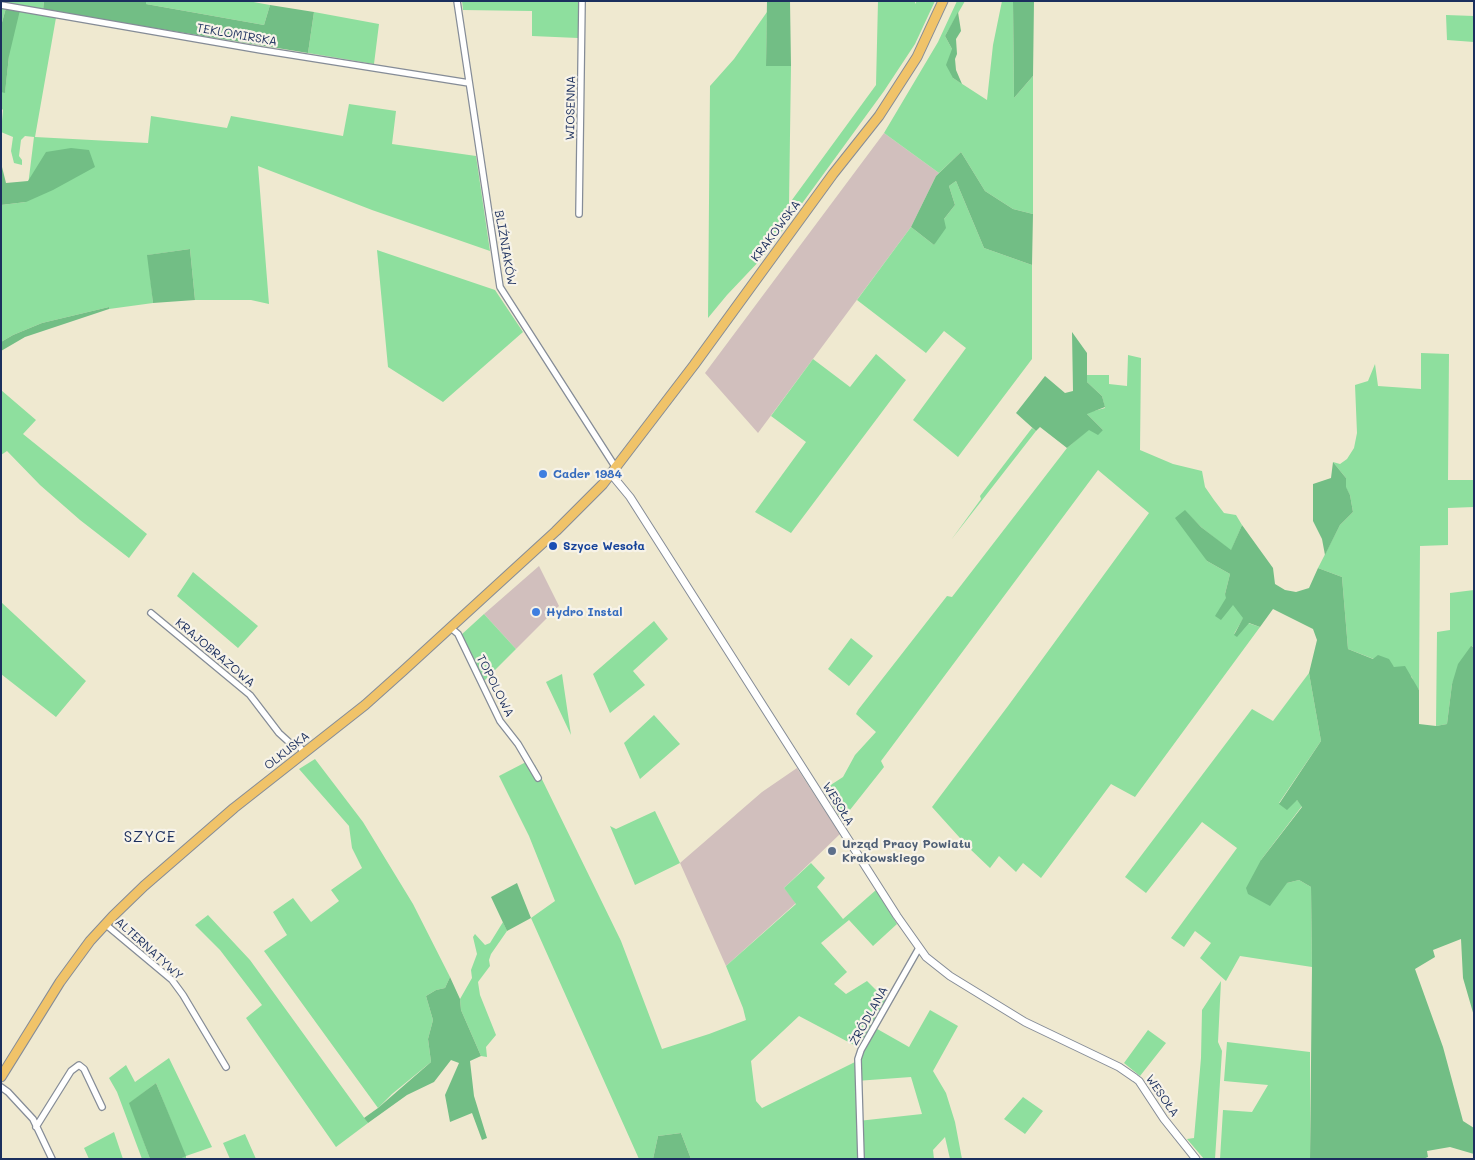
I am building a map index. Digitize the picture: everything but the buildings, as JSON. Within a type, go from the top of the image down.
[{"type":"main road","name":"KRAKOWSKA","points":[[614,471],[879,116],[917,57],[943,1]]},
{"type":"main road","name":"OLKUSKA","points":[[1,1077],[60,982],[90,940],[144,886],[234,808],[365,705],[556,531],[614,471]]},
{"type":"street","name":"BLIŹNIAKÓW","points":[[457,1],[500,287],[614,471]]},
{"type":"street","name":"WIOSENNA","points":[[580,214],[582,1]]},
{"type":"street","name":"TEKLOMIRSKA","points":[[1,4],[252,48],[469,83]]},
{"type":"street","name":"WESOŁA","points":[[614,471],[918,948],[934,964],[950,976],[1024,1022],[1119,1067],[1139,1081],[1164,1119],[1196,1159]]},
{"type":"street","name":"KRAJOBRAZOWA","points":[[152,613],[250,695],[279,733],[290,743],[297,743],[304,753]]},
{"type":"street","name":"TOPOLOWA","points":[[450,628],[458,634],[500,721],[518,744],[538,778]]},
{"type":"street","name":"ALTERNATYWY","points":[[106,924],[172,980],[226,1067]]},
{"type":"street","name":"ŹRÓDLANA","points":[[861,1159],[858,1059],[861,1050],[918,948]]},
{"type":"street","points":[[36,1127],[71,1071],[79,1066],[84,1069],[102,1108]]},
{"type":"street","points":[[1,1087],[8,1092],[32,1119],[52,1159]]},
{"type":"shaded area","points":[[884,133],[939,173],[911,227],[758,433],[705,373]]},
{"type":"shaded area","points":[[539,566],[559,606],[516,649],[484,614]]},
{"type":"shaded area","points":[[797,768],[840,834],[784,888],[796,903],[726,966],[680,863],[762,792]]},
{"type":"green space","points":[[2,1],[44,1],[43,10],[57,12],[35,137],[148,143],[151,116],[227,128],[231,116],[343,136],[349,104],[396,111],[392,144],[476,156],[490,251],[372,210],[258,166],[269,304],[251,300],[195,300],[190,249],[148,255],[153,303],[109,309],[109,307],[42,323],[1,342],[1,205],[26,202],[34,137],[25,136],[21,140],[19,156],[22,160],[22,165],[14,163],[11,151],[13,137],[1,132],[3,110],[1,108],[1,92],[5,92],[9,56],[6,8],[1,26]]},
{"type":"green space","points":[[44,1],[146,1],[146,4],[264,25],[270,5],[314,12],[308,53],[43,10]]},
{"type":"green space","points":[[146,1],[248,1],[270,5],[264,25],[146,4]]},
{"type":"green space","points":[[462,1],[579,1],[578,38],[532,36],[532,11],[463,10]]},
{"type":"green space","points":[[767,1],[790,1],[791,66],[766,66]]},
{"type":"green space","points":[[878,1],[915,1],[915,4],[917,1],[935,1],[915,44],[884,91],[763,257],[708,318],[710,86],[734,59],[767,12],[766,66],[791,66],[789,204],[876,85]]},
{"type":"green space","points":[[957,1],[965,1],[945,36],[952,49],[953,78],[987,100],[993,45],[1002,1],[1013,1],[1014,98],[1033,76],[1033,214],[1013,209],[985,191],[961,152],[939,173],[884,133],[938,42]]},
{"type":"green space","points":[[1013,1],[1034,1],[1033,76],[1014,98]]},
{"type":"green space","points":[[6,8],[20,10],[9,56],[5,93],[1,92],[1,26]]},
{"type":"green space","points":[[314,12],[379,24],[374,64],[308,53]]},
{"type":"green space","points":[[958,12],[961,31],[956,39],[957,54],[955,59],[956,70],[962,84],[953,78],[946,65],[952,49],[945,36]]},
{"type":"green space","points":[[1446,15],[1474,16],[1474,42],[1447,40]]},
{"type":"green space","points":[[71,148],[89,150],[95,167],[53,190],[26,202],[1,205],[1,163],[6,183],[28,181],[46,152]]},
{"type":"green space","points":[[961,152],[985,191],[1013,209],[1033,214],[1032,265],[984,248],[956,181],[949,186],[955,205],[944,219],[946,228],[934,245],[911,227],[936,176]]},
{"type":"green space","points":[[956,181],[984,248],[1032,265],[1032,359],[958,457],[913,420],[966,348],[944,331],[926,353],[857,300],[911,227],[934,245],[944,219],[955,205],[949,186]]},
{"type":"green space","points":[[190,249],[195,300],[153,303],[147,255]]},
{"type":"green space","points":[[377,250],[495,290],[523,332],[443,402],[388,367]]},
{"type":"green space","points":[[109,307],[109,309],[25,337],[1,351],[1,342],[42,323]]},
{"type":"green space","points":[[1072,332],[1087,353],[1087,382],[1102,396],[1105,407],[1087,414],[1103,430],[1098,435],[1089,430],[1067,448],[1040,427],[1036,431],[1016,413],[1045,376],[1065,393],[1073,391]]},
{"type":"green space","points":[[1421,353],[1449,354],[1448,480],[1474,480],[1474,507],[1448,508],[1448,545],[1420,546],[1419,690],[1413,683],[1412,677],[1394,667],[1348,649],[1342,577],[1318,568],[1340,525],[1353,512],[1350,495],[1346,488],[1346,478],[1333,462],[1340,464],[1347,459],[1354,448],[1357,433],[1355,385],[1368,381],[1375,364],[1378,386],[1421,389]]},
{"type":"green space","points":[[876,354],[906,380],[791,533],[755,512],[806,442],[771,416],[813,359],[850,387]]},
{"type":"green space","points":[[1128,355],[1141,358],[1140,450],[1173,464],[1202,471],[1205,487],[1224,513],[1236,515],[1242,525],[1231,551],[1201,527],[1185,511],[1207,561],[1230,574],[1225,594],[1244,617],[1234,634],[1248,623],[1260,627],[1135,797],[1111,784],[1041,878],[1023,863],[1016,872],[999,856],[990,868],[969,848],[932,807],[1149,513],[1098,470],[881,761],[884,767],[842,820],[823,790],[843,777],[855,755],[876,732],[856,714],[858,710],[947,596],[952,597],[1067,448],[1089,429],[1103,430],[1086,413],[1105,408],[1102,396],[1087,382],[1087,375],[1109,375],[1109,384],[1127,386]]},
{"type":"green space","points":[[1,390],[36,420],[23,434],[147,534],[129,558],[80,520],[40,485],[7,451],[1,455]]},
{"type":"green space","points":[[1032,428],[1036,431],[951,540],[981,499],[980,496]]},
{"type":"green space","points":[[1333,462],[1346,478],[1346,487],[1350,495],[1353,512],[1340,525],[1325,555],[1322,539],[1313,521],[1313,484],[1331,478]]},
{"type":"green space","points":[[1185,510],[1201,527],[1231,550],[1242,525],[1273,568],[1275,584],[1285,590],[1296,592],[1309,588],[1318,568],[1342,577],[1348,649],[1373,659],[1378,655],[1389,659],[1394,667],[1405,666],[1419,690],[1419,724],[1436,726],[1447,724],[1452,684],[1458,664],[1471,646],[1474,647],[1474,1016],[1463,978],[1461,939],[1433,950],[1435,957],[1415,969],[1443,1047],[1463,1121],[1474,1128],[1474,1154],[1450,1147],[1427,1151],[1428,1157],[1423,1159],[1310,1159],[1311,887],[1299,880],[1287,883],[1270,906],[1248,894],[1246,888],[1261,860],[1302,807],[1297,800],[1287,810],[1279,804],[1321,741],[1309,673],[1317,640],[1313,629],[1273,609],[1260,627],[1249,623],[1237,637],[1234,635],[1243,618],[1233,605],[1221,620],[1215,616],[1226,598],[1225,594],[1230,574],[1207,561],[1175,518]]},
{"type":"green space","points":[[193,572],[258,626],[238,648],[177,596]]},
{"type":"green space","points":[[1474,590],[1474,647],[1472,646],[1452,684],[1447,724],[1436,726],[1437,632],[1450,630],[1450,593]]},
{"type":"green space","points":[[1,602],[86,681],[56,717],[1,674]]},
{"type":"green space","points":[[484,614],[516,649],[484,681],[461,635]]},
{"type":"green space","points":[[654,621],[668,639],[633,671],[645,685],[610,713],[593,674]]},
{"type":"green space","points":[[851,638],[873,656],[849,686],[828,669]]},
{"type":"green space","points":[[1309,673],[1321,741],[1279,803],[1297,800],[1302,806],[1261,860],[1287,883],[1299,880],[1311,887],[1312,967],[1240,956],[1226,981],[1200,958],[1211,943],[1195,931],[1184,947],[1171,938],[1237,848],[1202,822],[1146,893],[1125,877],[1252,709],[1273,721]]},
{"type":"green space","points":[[562,674],[571,735],[546,682]]},
{"type":"green space","points":[[654,715],[680,744],[640,779],[624,743]]},
{"type":"green space","points":[[315,759],[363,822],[413,904],[450,977],[445,988],[436,990],[426,996],[433,1020],[428,1039],[431,1062],[378,1108],[264,951],[287,935],[273,912],[293,898],[311,922],[339,901],[331,890],[362,868],[352,848],[349,826],[299,769]]},
{"type":"green space","points":[[526,762],[535,765],[621,941],[662,1049],[746,1020],[726,966],[796,904],[784,888],[811,863],[825,878],[817,887],[843,919],[876,890],[897,924],[873,946],[849,920],[821,943],[847,972],[834,984],[846,994],[867,981],[886,1000],[872,1026],[909,1047],[930,1010],[958,1026],[933,1071],[946,1093],[955,1122],[962,1159],[950,1159],[945,1137],[933,1150],[934,1159],[691,1159],[681,1133],[658,1136],[653,1159],[639,1159],[531,918],[555,901],[529,836],[499,776]],"holes":[[[799,1016],[854,1045],[861,1044],[855,1062],[762,1108],[756,1101],[751,1061]],[[911,1077],[922,1114],[858,1121],[856,1081]]]},
{"type":"green space","points":[[655,811],[680,863],[635,885],[610,826],[616,829]]},
{"type":"green space","points":[[517,883],[531,918],[507,931],[491,897]]},
{"type":"green space","points":[[208,915],[250,960],[368,1123],[336,1147],[246,1018],[262,1005],[220,950],[195,925]]},
{"type":"green space","points":[[503,922],[507,931],[491,954],[490,966],[478,982],[480,995],[496,1035],[486,1047],[487,1057],[481,1056],[461,1010],[460,999],[472,978],[471,970],[477,954],[473,937],[475,934],[485,945],[490,943]]},
{"type":"green space","points":[[450,977],[460,999],[461,1010],[481,1056],[470,1061],[474,1096],[487,1138],[482,1140],[472,1113],[450,1122],[445,1095],[459,1063],[451,1060],[434,1082],[407,1095],[368,1123],[364,1118],[431,1062],[428,1039],[433,1020],[426,996],[436,990],[445,988]]},
{"type":"green space","points":[[1221,981],[1218,1042],[1222,1051],[1215,1159],[1204,1159],[1187,1139],[1194,1138],[1201,1058],[1202,1010]]},
{"type":"green space","points":[[1148,1030],[1166,1043],[1140,1076],[1124,1063]]},
{"type":"green space","points":[[1227,1042],[1310,1052],[1310,1159],[1220,1159],[1223,1110],[1252,1112],[1268,1085],[1224,1081]]},
{"type":"green space","points":[[169,1058],[212,1147],[186,1156],[186,1159],[180,1159],[185,1156],[156,1083],[130,1103],[150,1159],[142,1159],[117,1092],[109,1078],[126,1065],[135,1082]]},
{"type":"green space","points":[[156,1083],[186,1156],[180,1159],[150,1159],[129,1103]]},
{"type":"green space","points":[[1023,1097],[1043,1111],[1025,1134],[1004,1119]]},
{"type":"green space","points":[[114,1132],[123,1159],[89,1159],[84,1148]]},
{"type":"green space","points":[[681,1133],[691,1159],[653,1159],[658,1136]]},
{"type":"green space","points":[[245,1134],[256,1159],[230,1159],[223,1143]]},
{"type":"place","name":"Cader 1984","points":[[543,474]]},
{"type":"place","name":"Szyce Wesoła","points":[[553,546]]},
{"type":"place","name":"Hydro Instal","points":[[536,612]]},
{"type":"place","name":"Urząd Pracy Powiatu Krakowskiego","points":[[832,851]]},
{"type":"district","name":"SZYCE","points":[[150,837]]}]
